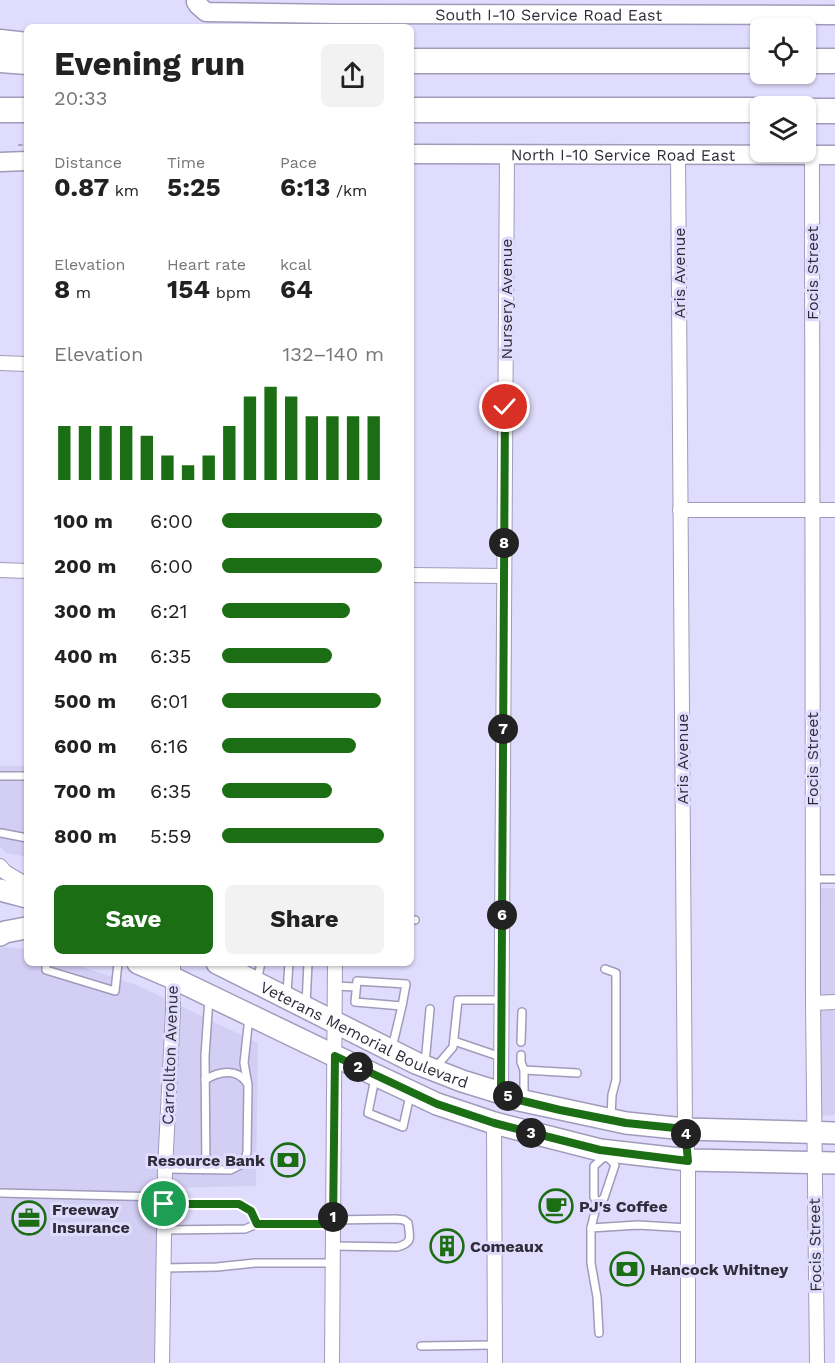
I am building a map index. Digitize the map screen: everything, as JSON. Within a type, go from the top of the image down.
[{"type":"highway","points":[[0,42],[24,45]]},
{"type":"highway","points":[[0,60],[24,62]]},
{"type":"highway","points":[[414,61],[750,61]]},
{"type":"highway","points":[[816,61],[835,61]]},
{"type":"highway","points":[[0,110],[24,110]]},
{"type":"highway","points":[[414,110],[750,110]]},
{"type":"highway","points":[[816,111],[835,111]]},
{"type":"main road","points":[[0,890],[24,896]]},
{"type":"main road","points":[[0,904],[24,907]]},
{"type":"main road","points":[[0,925],[24,928]]},
{"type":"main road","points":[[0,935],[24,929]]},
{"type":"main road","name":"Veterans Memorial Boulevard","points":[[153,966],[173,970],[209,995],[437,1104],[494,1123],[606,1153],[688,1161],[825,1163]]},
{"type":"main road","name":"Veterans Memorial Boulevard","points":[[237,968],[259,973],[287,998],[429,1068],[524,1102],[626,1123],[685,1129],[825,1133]]},
{"type":"street","name":"South I-10 Service Road East","points":[[196,1],[206,12],[338,7],[812,7],[835,15]]},
{"type":"street","name":"Nursery Avenue","points":[[501,1093],[507,153]]},
{"type":"street","name":"North I-10 Service Road East","points":[[414,154],[750,155]]},
{"type":"street","name":"Aris Avenue","points":[[678,154],[688,1363]]},
{"type":"street","name":"North I-10 Service Road East","points":[[816,155],[835,155]]},
{"type":"street","points":[[0,162],[24,161]]},
{"type":"street","name":"Focis Street","points":[[812,162],[813,1003],[825,1133],[817,1363]]},
{"type":"street","points":[[0,363],[24,364]]},
{"type":"street","points":[[680,510],[835,510]]},
{"type":"street","points":[[0,570],[24,571]]},
{"type":"street","points":[[414,575],[504,576]]},
{"type":"street","points":[[0,866],[5,872],[24,883]]},
{"type":"street","points":[[332,1363],[335,966]]},
{"type":"street","name":"Carrollton Avenue","points":[[162,1363],[164,1200],[173,970]]},
{"type":"street","points":[[813,1003],[835,1002]]},
{"type":"street","points":[[494,1123],[495,1363]]},
{"type":"lane","points":[[0,776],[24,776]]},
{"type":"lane","points":[[1,833],[24,837]]},
{"type":"lane","points":[[812,879],[835,879]]},
{"type":"lane","points":[[46,966],[46,970],[115,991],[118,966]]},
{"type":"lane","points":[[287,998],[289,966]]},
{"type":"lane","points":[[306,1007],[309,966]]},
{"type":"lane","points":[[605,969],[616,973],[616,1080],[610,1120]]},
{"type":"lane","points":[[391,1050],[402,1006],[406,984],[357,981],[355,1002],[402,1006]]},
{"type":"lane","points":[[335,986],[356,987]]},
{"type":"lane","points":[[206,1169],[209,995]]},
{"type":"lane","points":[[429,1068],[452,1050],[458,1000],[502,1000]]},
{"type":"lane","points":[[429,1068],[430,1009]]},
{"type":"lane","points":[[521,1042],[522,1012]]},
{"type":"lane","points":[[165,1169],[230,1170],[244,1163],[247,1152],[248,1085],[244,1063],[249,1014]]},
{"type":"lane","points":[[454,1041],[501,1057]]},
{"type":"lane","points":[[521,1055],[524,1070],[524,1102]]},
{"type":"lane","points":[[524,1070],[577,1073]]},
{"type":"lane","points":[[206,1080],[220,1073],[232,1073],[242,1076],[248,1085]]},
{"type":"lane","points":[[375,1075],[368,1113],[403,1127],[411,1092]]},
{"type":"lane","points":[[597,1203],[604,1198],[615,1165],[606,1153],[594,1166],[594,1197],[597,1203],[591,1228],[591,1263],[597,1297],[599,1333]]},
{"type":"lane","points":[[0,1193],[239,1204],[251,1211],[257,1224]]},
{"type":"lane","points":[[164,1230],[245,1229],[257,1224],[396,1219],[408,1223],[410,1234],[406,1245],[397,1247],[333,1246]]},
{"type":"lane","points":[[591,1228],[638,1224],[688,1228]]},
{"type":"lane","points":[[164,1268],[217,1267],[255,1263],[333,1263]]},
{"type":"lane","points":[[422,1346],[495,1345]]},
{"type":"shaded area","points":[[0,766],[24,766],[24,856],[6,853],[0,847]]},
{"type":"shaded area","points":[[819,888],[835,888],[835,1115],[821,1116]]},
{"type":"shaded area","points":[[0,948],[24,949],[24,966],[80,966],[139,986],[258,1043],[256,1186],[160,1188],[156,1363],[0,1363]]},
{"type":"place","name":"Resource Bank","points":[[288,1160]]},
{"type":"place","name":"PJ's Coffee","points":[[556,1206]]},
{"type":"place","name":"Freeway Insurance","points":[[29,1218]]},
{"type":"place","name":"Comeaux","points":[[447,1246]]},
{"type":"place","name":"Hancock Whitney","points":[[627,1269]]},
{"type":"route","points":[[164,1204],[239,1204],[251,1211],[257,1224],[333,1224],[335,1056],[437,1104],[494,1123],[600,1150],[688,1161],[685,1129],[626,1123],[560,1110],[501,1093],[505,407]]}]
